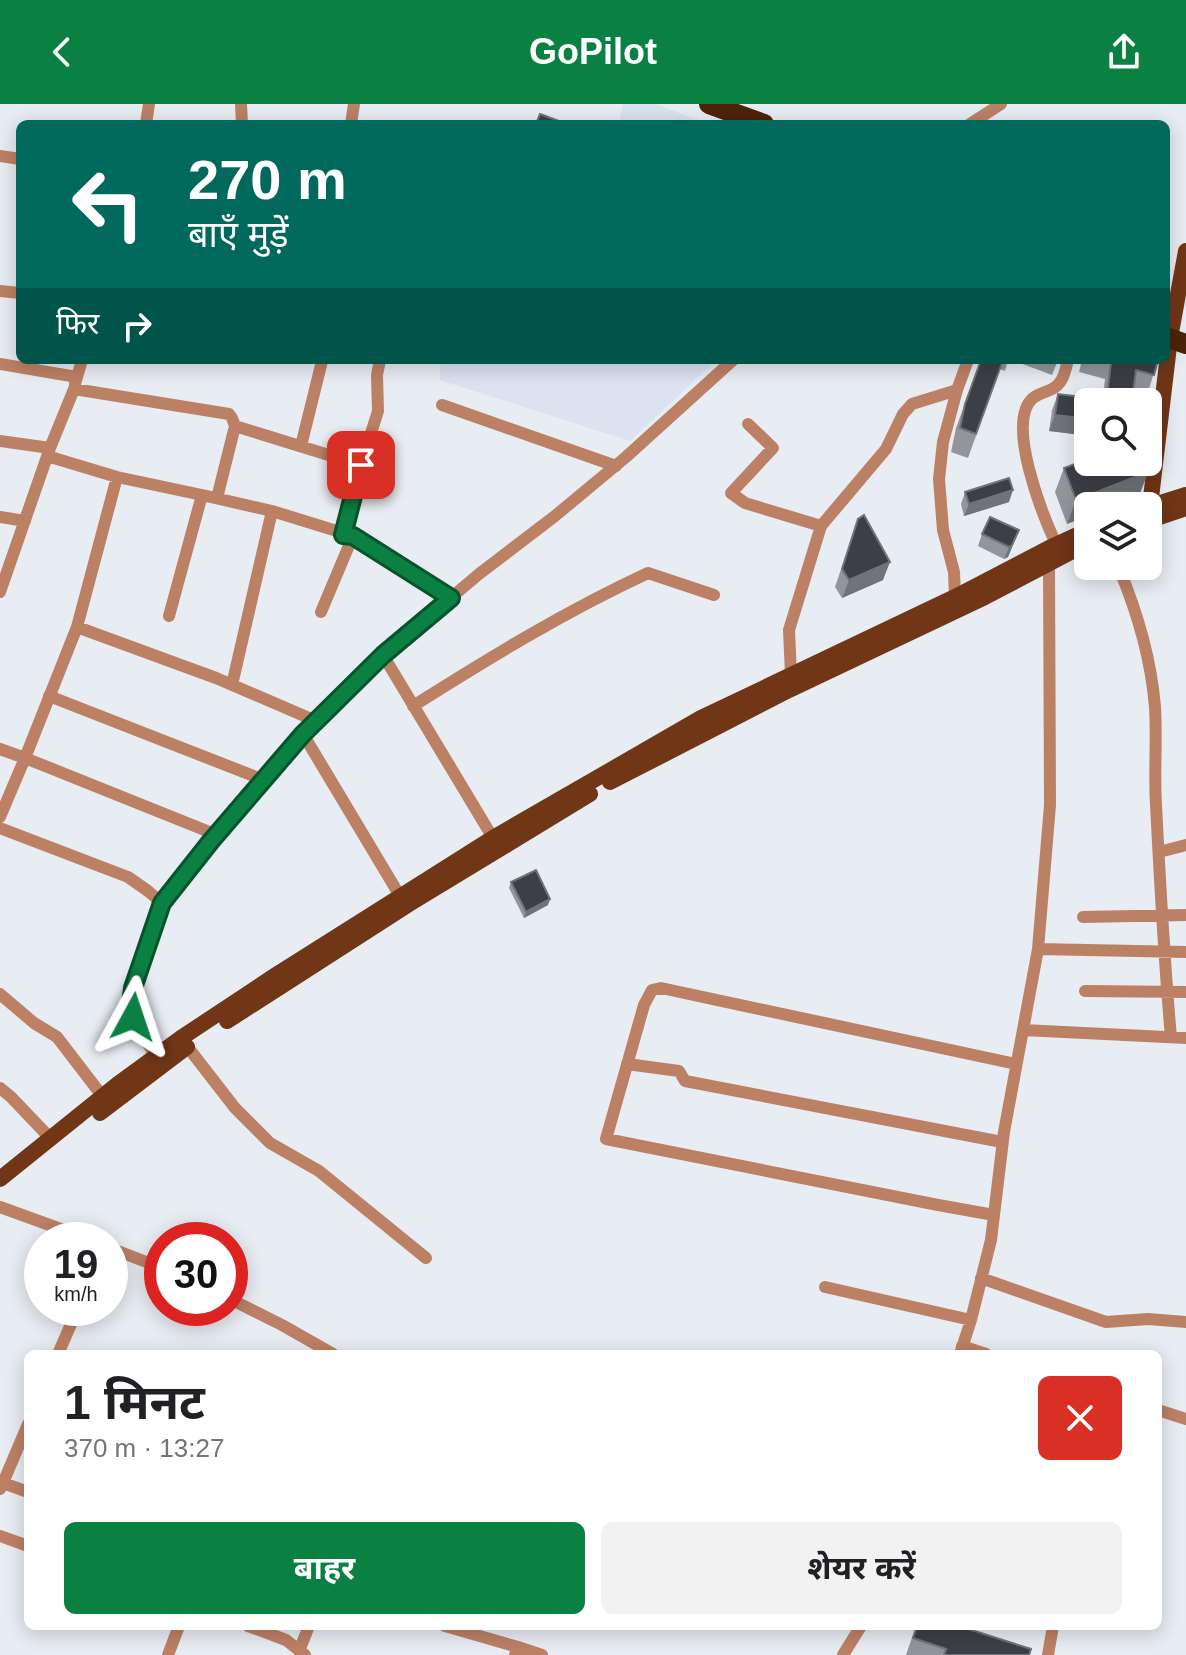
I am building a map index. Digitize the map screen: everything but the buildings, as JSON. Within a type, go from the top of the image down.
[{"type":"highway","points":[[709,104],[758,120]]},
{"type":"main road","points":[[1152,492],[1186,251]]},
{"type":"main road","points":[[1162,505],[1186,495]]},
{"type":"main road","points":[[1162,510],[1186,508]]},
{"type":"main road","points":[[0,1178],[156,1056],[185,1042],[613,780],[789,690],[985,597],[1074,538]]},
{"type":"main road","points":[[0,1192],[185,1042],[400,896],[493,838],[701,718],[1049,553],[1074,547]]},
{"type":"street","points":[[976,120],[1001,104]]},
{"type":"street","points":[[0,364],[75,383],[229,414],[235,426],[217,498]]},
{"type":"street","points":[[0,590],[81,364]]},
{"type":"street","points":[[301,446],[321,364]]},
{"type":"street","points":[[321,612],[348,536],[361,465],[378,411],[379,364]]},
{"type":"street","points":[[156,1056],[133,1017],[133,988],[162,903],[217,835],[303,734],[383,655],[616,466],[729,364]]},
{"type":"street","points":[[955,597],[954,572],[943,530],[939,479],[943,442],[967,364]]},
{"type":"street","points":[[961,1350],[991,1240],[1002,1142],[1038,949],[1050,805],[1049,553],[1031,479],[1024,440],[1024,419],[1032,398],[1054,389],[1060,383],[1067,364]]},
{"type":"street","points":[[791,675],[789,630],[821,526],[886,449],[903,414],[912,404],[957,390]]},
{"type":"street","points":[[442,405],[616,466]]},
{"type":"street","points":[[748,424],[773,448],[731,493],[745,503],[821,526]]},
{"type":"street","points":[[235,426],[361,465]]},
{"type":"street","points":[[0,441],[48,452],[117,477],[272,511],[348,536],[451,598]]},
{"type":"street","points":[[0,817],[77,627],[117,477]]},
{"type":"street","points":[[169,616],[202,495]]},
{"type":"street","points":[[232,685],[272,511]]},
{"type":"street","points":[[0,517],[25,521]]},
{"type":"street","points":[[413,706],[493,655],[648,573],[714,595]]},
{"type":"street","points":[[1123,580],[1148,655],[1155,707],[1163,952],[1171,1037]]},
{"type":"street","points":[[77,627],[232,685],[316,721]]},
{"type":"street","points":[[383,655],[493,838]]},
{"type":"street","points":[[49,696],[264,780]]},
{"type":"street","points":[[303,734],[400,896]]},
{"type":"street","points":[[0,749],[217,835]]},
{"type":"street","points":[[0,828],[128,877],[162,903]]},
{"type":"street","points":[[1159,852],[1186,845]]},
{"type":"street","points":[[1083,917],[1186,915]]},
{"type":"street","points":[[1038,949],[1186,952]]},
{"type":"street","points":[[994,1215],[606,1139],[644,1005],[652,990],[661,988],[1016,1064]]},
{"type":"street","points":[[1085,991],[1186,992]]},
{"type":"street","points":[[0,994],[34,1023],[57,1037],[103,1097]]},
{"type":"street","points":[[1023,1030],[1186,1038]]},
{"type":"street","points":[[185,1042],[235,1108],[270,1143],[319,1171],[426,1258]]},
{"type":"street","points":[[627,1064],[679,1071],[685,1081],[1002,1142]]},
{"type":"street","points":[[0,1088],[51,1139]]},
{"type":"street","points":[[0,1207],[41,1222]]},
{"type":"street","points":[[981,1278],[1106,1322],[1148,1319],[1186,1322]]},
{"type":"street","points":[[825,1287],[971,1320]]},
{"type":"street","points":[[248,1308],[326,1350]]},
{"type":"street","points":[[60,1350],[70,1326]]},
{"type":"street","points":[[1162,1411],[1186,1419]]},
{"type":"street","points":[[24,1433],[1,1485],[24,1491]]},
{"type":"street","points":[[0,1536],[24,1545]]},
{"type":"street","points":[[168,1655],[177,1630]]},
{"type":"street","points":[[259,1630],[286,1640],[302,1653],[308,1630]]},
{"type":"street","points":[[456,1630],[516,1651],[542,1655]]},
{"type":"street","points":[[843,1655],[859,1630]]},
{"type":"street","points":[[1048,1655],[1052,1630]]},
{"type":"shaded area","points":[[623,104],[655,104],[697,120],[620,120]]},
{"type":"shaded area","points":[[440,364],[712,364],[630,441],[440,380]]},
{"type":"route","points":[[133,1017],[133,988],[162,903],[303,734],[383,655],[451,598],[353,536],[343,535],[361,465]]}]
